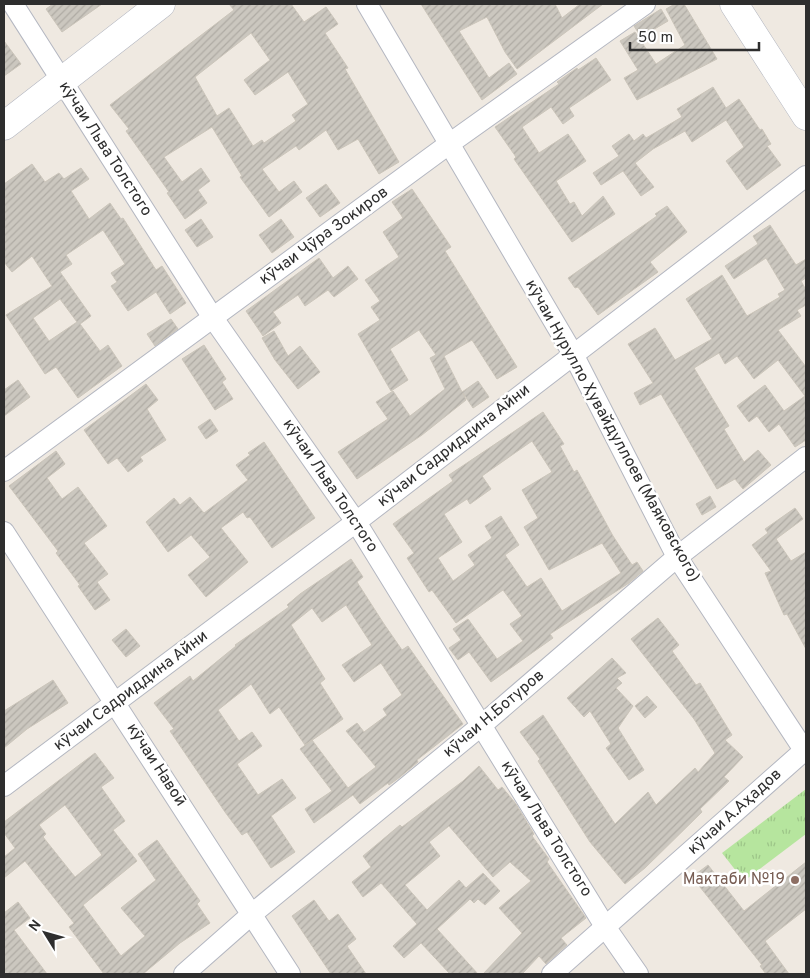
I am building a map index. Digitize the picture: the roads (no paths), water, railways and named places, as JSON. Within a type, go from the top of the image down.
[{"type":"main road","points":[[4,126],[161,4]]},
{"type":"main road","points":[[734,4],[806,116]]},
{"type":"street","name":"кӯчаи Льва Толстого","points":[[13,4],[213,318],[356,522],[606,928],[638,974]]},
{"type":"street","name":"кӯчаи Нурулло Ҳувайдуллоев (Маяковского)","points":[[367,4],[573,354],[677,557],[805,750]]},
{"type":"street","name":"кӯчаи Ҷӯра Зокиров","points":[[4,471],[449,144],[645,4]]},
{"type":"street","name":"кӯчаи Садриддина Айни","points":[[4,786],[356,522],[806,176]]},
{"type":"street","name":"кӯчаи Н.Ботуров","points":[[184,974],[252,914],[482,725],[677,557],[806,457]]},
{"type":"street","name":"кӯчаи Навоӣ","points":[[4,532],[290,974]]},
{"type":"street","name":"кӯчаи А.Аҳадов","points":[[552,974],[805,750]]},
{"type":"place","name":"Мактаби №19","points":[[795,880]]}]
